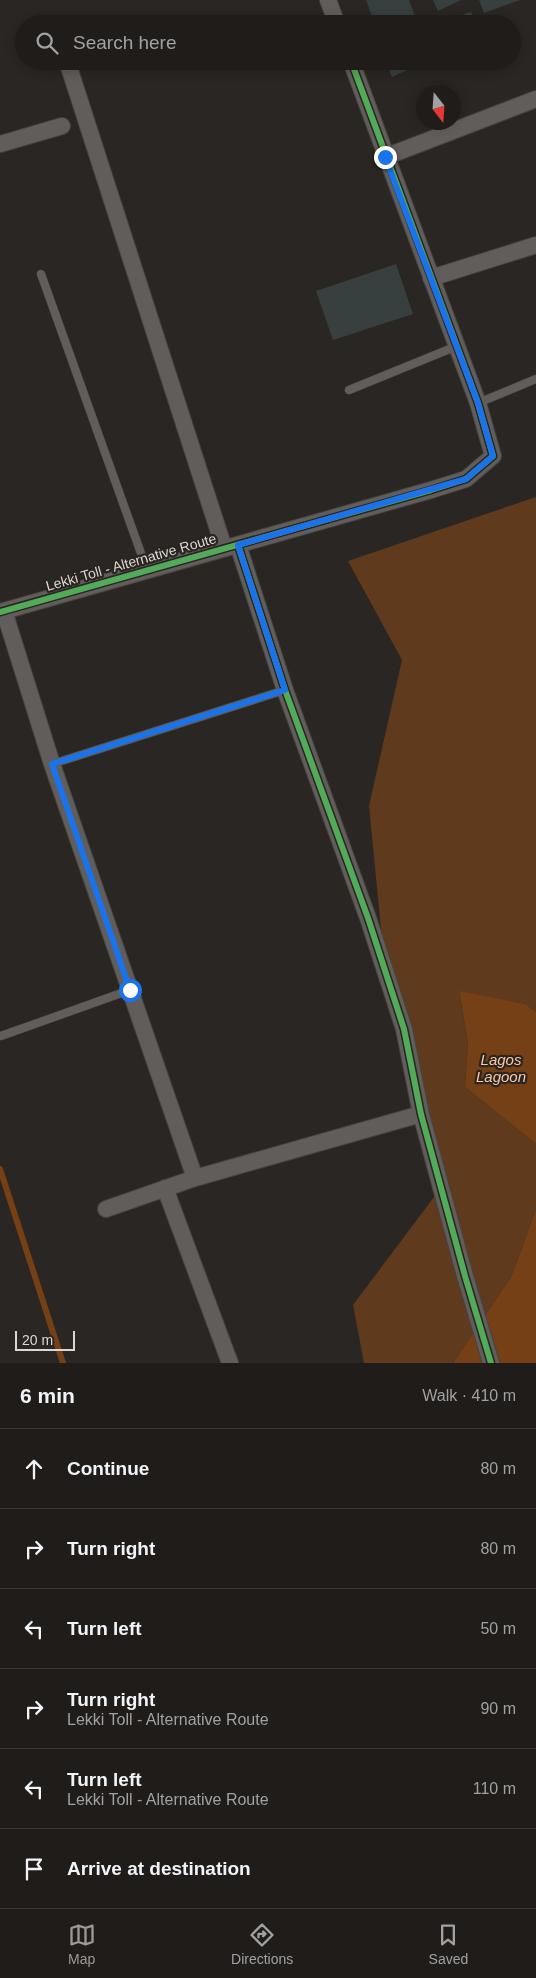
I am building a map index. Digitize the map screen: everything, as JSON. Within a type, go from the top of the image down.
[{"type":"street","points":[[328,0],[334,15]]},
{"type":"street","points":[[70,70],[231,546],[368,918],[404,1029],[421,1114],[491,1363]]},
{"type":"street","name":"Lekki Toll - Alternative Route","points":[[2,612],[466,479],[493,456],[478,403],[353,70]]},
{"type":"street","points":[[385,157],[536,99]]},
{"type":"street","points":[[0,144],[62,126]]},
{"type":"street","points":[[431,278],[536,245]]},
{"type":"street","points":[[2,612],[52,764],[195,1178]]},
{"type":"street","points":[[106,1209],[195,1178],[421,1114]]},
{"type":"street","points":[[165,1188],[230,1363]]},
{"type":"lane","points":[[41,274],[147,570]]},
{"type":"lane","points":[[348,390],[457,346]]},
{"type":"lane","points":[[478,403],[536,379]]},
{"type":"lane","points":[[52,764],[285,690]]},
{"type":"lane","points":[[1,1036],[130,990]]},
{"type":"shaded area","points":[[536,497],[536,1012],[526,1004],[459,992],[468,1043],[465,1087],[536,1144],[536,1209],[511,1277],[453,1363],[364,1363],[353,1305],[437,1193],[388,1000],[369,806],[402,660],[348,561]]},
{"type":"water","name":"Lagos Lagoon","points":[[459,991],[526,1004],[536,1012],[536,1144],[465,1087],[468,1043]]},
{"type":"water","points":[[536,1209],[536,1363],[453,1363],[511,1277]]},
{"type":"building","points":[[366,0],[409,0],[415,15],[372,15]]},
{"type":"building","points":[[433,0],[461,0],[438,11]]},
{"type":"building","points":[[479,0],[520,0],[484,13]]},
{"type":"building","points":[[389,70],[407,70],[392,77]]},
{"type":"building","points":[[396,264],[413,314],[333,340],[316,291]]},
{"type":"waterway","points":[[0,1169],[63,1363]]},
{"type":"cycle path","points":[[0,612],[466,479],[493,456],[478,403],[354,70]]},
{"type":"cycle path","points":[[238,545],[285,690],[368,918],[404,1029],[421,1114],[491,1363]]},
{"type":"route","points":[[130,990],[52,764],[285,690],[238,545],[466,479],[493,456],[478,403],[385,157]]}]
